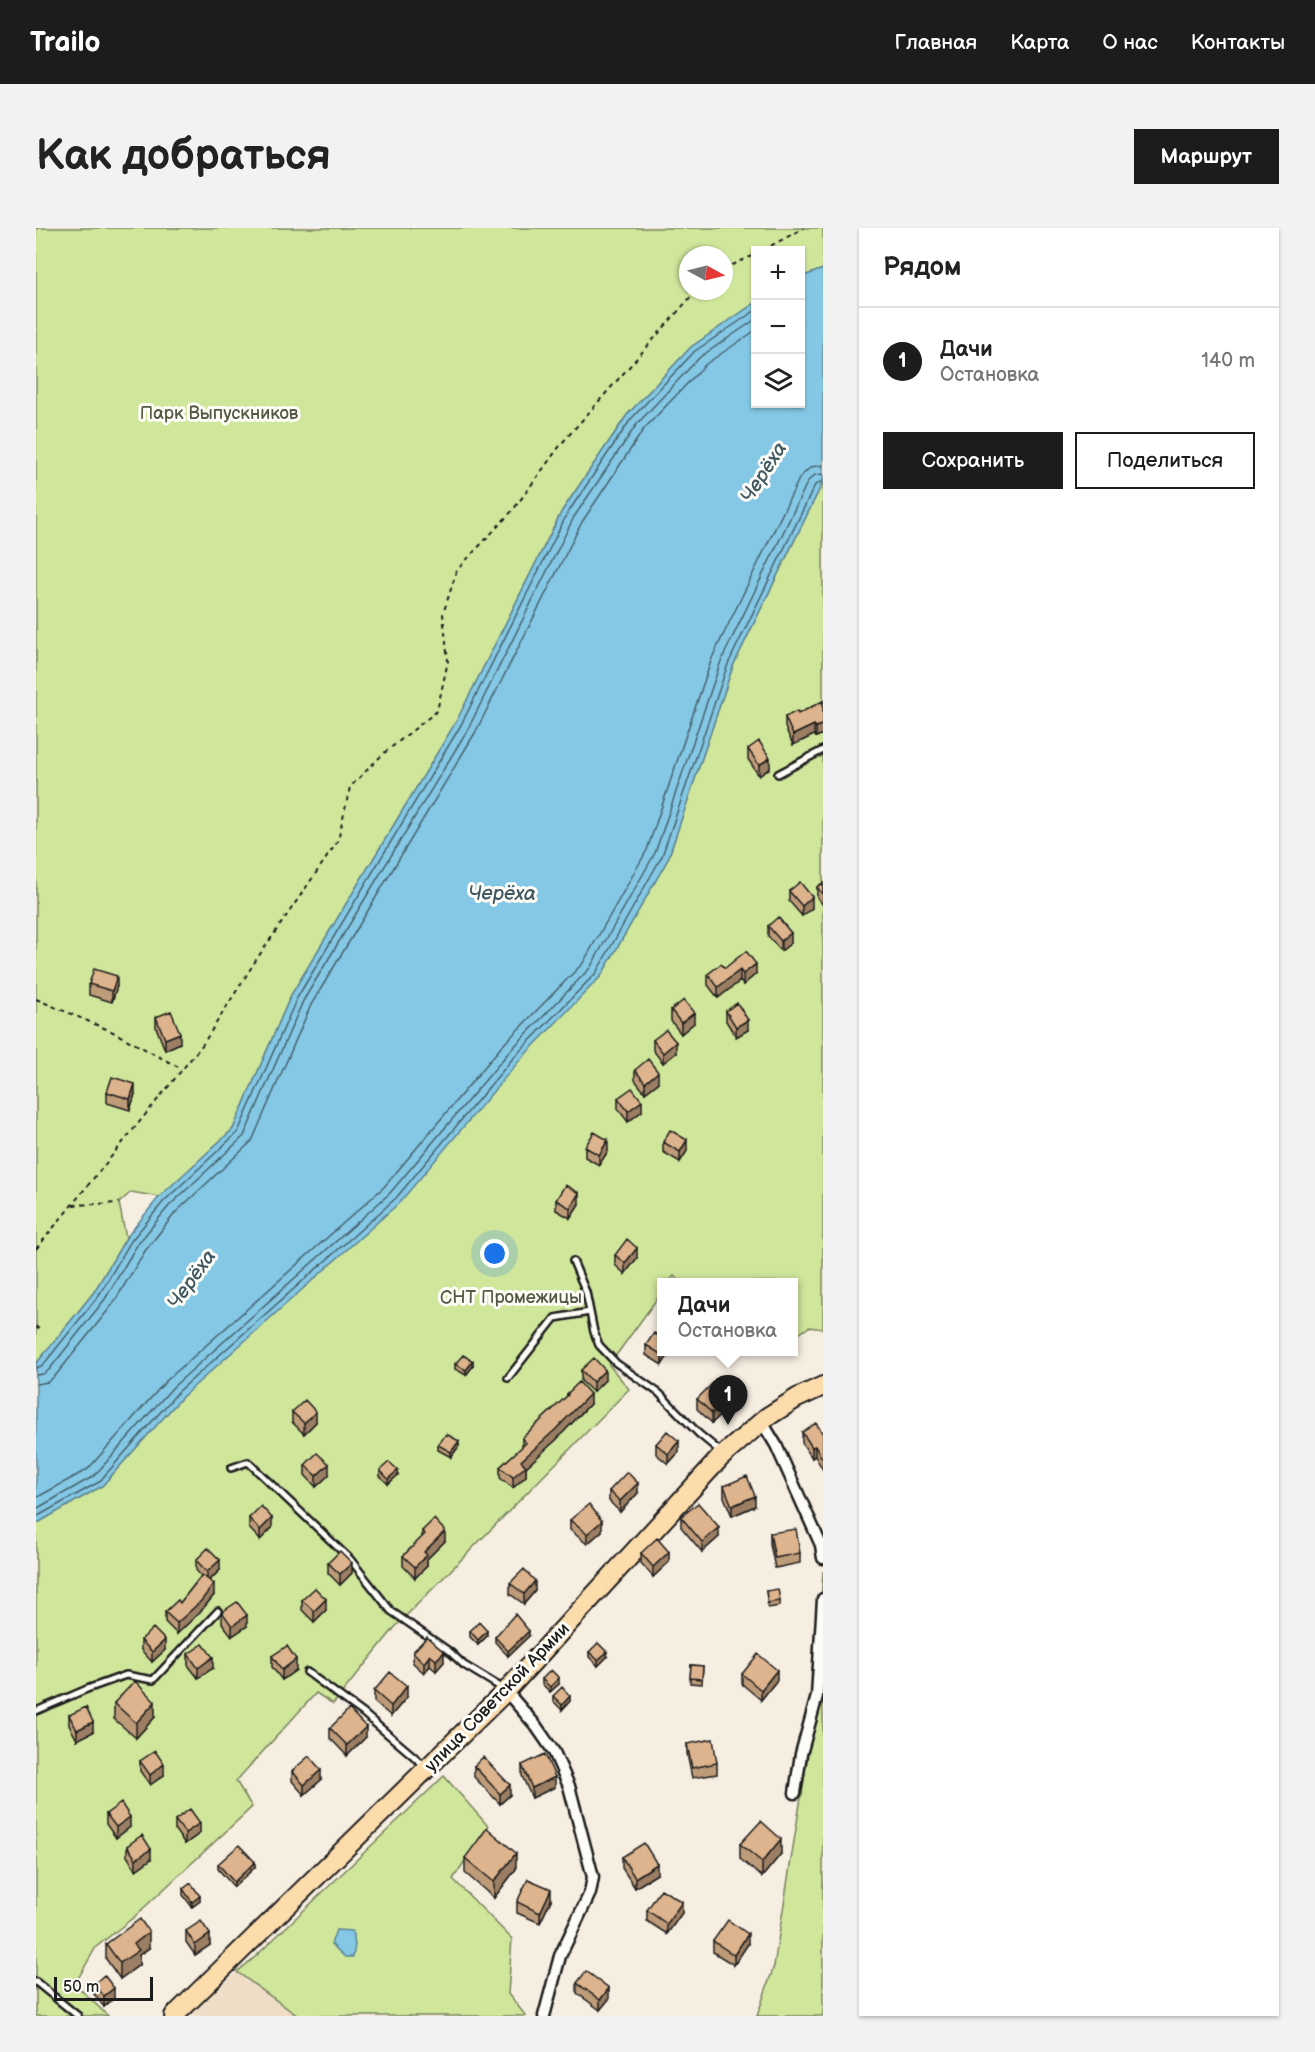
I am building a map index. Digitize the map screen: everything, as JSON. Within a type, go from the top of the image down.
[{"type":"main road","name":"улица Советской Армии","points":[[174,2016],[506,1690],[724,1455],[762,1422],[797,1398],[822,1385]]},
{"type":"street","points":[[762,1422],[776,1445],[821,1545],[823,1558]]},
{"type":"street","points":[[795,1793],[801,1754],[817,1696],[823,1599]]},
{"type":"street","points":[[506,1690],[554,1752],[569,1786],[593,1877],[590,1893],[560,1956],[544,2016]]},
{"type":"lane","points":[[778,774],[823,750]]},
{"type":"lane","points":[[573,1261],[586,1292],[599,1345],[616,1363],[658,1393],[699,1434],[724,1455]]},
{"type":"lane","points":[[508,1378],[555,1318],[590,1312]]},
{"type":"lane","points":[[231,1468],[248,1462],[350,1559],[391,1611],[449,1651],[464,1665],[506,1690]]},
{"type":"lane","points":[[36,1711],[126,1675],[153,1680],[218,1611]]},
{"type":"lane","points":[[307,1672],[363,1713],[427,1768]]},
{"type":"lane","points":[[36,1982],[78,2016]]},
{"type":"path","points":[[770,246],[804,228]]},
{"type":"path","points":[[733,265],[751,256]]},
{"type":"path","points":[[36,1249],[203,1044],[256,960],[338,841],[350,787],[383,754],[437,711],[448,661],[443,614],[457,570],[513,510],[562,443],[688,300]]},
{"type":"path","points":[[36,999],[111,1031],[182,1069]]},
{"type":"path","points":[[73,1205],[119,1203]]},
{"type":"path","points":[[36,1326],[39,1331]]},
{"type":"shaded area","points":[[237,1972],[277,2000],[298,2016],[188,2016]]},
{"type":"green space","name":"Парк Выпускников","points":[[36,228],[823,228],[823,269],[805,276],[805,246],[751,246],[751,306],[691,347],[627,415],[562,511],[456,722],[291,995],[233,1129],[160,1197],[131,1192],[119,1203],[126,1238],[94,1292],[36,1364]]},
{"type":"green space","name":"СНТ Промежицы","points":[[823,482],[823,1329],[809,1327],[798,1334],[798,1278],[676,1278],[674,1276],[657,1278],[657,1299],[609,1365],[629,1389],[396,1626],[333,1704],[316,1693],[236,1781],[252,1807],[134,1917],[96,1947],[75,1984],[108,2016],[36,2016],[36,1524],[102,1486],[182,1397],[601,976],[668,859],[733,666]]},
{"type":"green space","points":[[823,1571],[823,2016],[757,2016],[774,1966],[814,1716]]},
{"type":"green space","points":[[444,1776],[488,1826],[453,1879],[512,1939],[508,1994],[526,2016],[298,2016],[237,1972],[254,1958]]},
{"type":"water","name":"Черёха","points":[[823,269],[823,482],[733,666],[668,859],[601,976],[519,1061],[400,1202],[182,1397],[102,1486],[36,1524],[36,1364],[94,1292],[126,1238],[159,1197],[233,1129],[291,995],[456,722],[562,511],[627,415],[691,347],[751,306],[751,408],[805,408],[805,276]]},
{"type":"water","points":[[336,1930],[352,1931],[355,1945],[353,1957],[345,1957],[331,1944]]},
{"type":"building","points":[[823,701],[823,724],[816,727],[814,725],[793,735],[785,717],[797,711],[798,714]]},
{"type":"building","points":[[759,741],[770,758],[759,765],[748,749]]},
{"type":"building","points":[[800,882],[812,897],[802,906],[789,891]]},
{"type":"building","points":[[823,883],[823,895],[817,887]]},
{"type":"building","points":[[778,917],[791,933],[781,941],[768,926]]},
{"type":"building","points":[[746,951],[756,964],[743,974],[740,970],[718,987],[708,974],[721,964],[725,968]]},
{"type":"building","points":[[94,969],[117,976],[112,991],[89,984]]},
{"type":"building","points":[[684,1000],[694,1013],[681,1023],[671,1010]]},
{"type":"building","points":[[737,1003],[748,1020],[736,1027],[726,1011]]},
{"type":"building","points":[[171,1011],[180,1033],[165,1039],[156,1017]]},
{"type":"building","points":[[666,1030],[676,1042],[663,1053],[653,1040]]},
{"type":"building","points":[[648,1059],[658,1072],[645,1083],[635,1070]]},
{"type":"building","points":[[112,1077],[135,1084],[130,1099],[107,1092]]},
{"type":"building","points":[[632,1088],[642,1101],[628,1111],[618,1098]]},
{"type":"building","points":[[670,1130],[687,1140],[680,1152],[663,1142]]},
{"type":"building","points":[[594,1132],[608,1140],[599,1155],[585,1147]]},
{"type":"building","points":[[565,1185],[579,1193],[570,1208],[556,1200]]},
{"type":"building","points":[[627,1239],[637,1248],[625,1263],[615,1255]]},
{"type":"building","points":[[654,1333],[657,1335],[657,1352],[646,1345]]},
{"type":"building","points":[[463,1355],[473,1361],[466,1370],[455,1364]]},
{"type":"building","points":[[594,1358],[605,1370],[593,1382],[581,1370]]},
{"type":"building","points":[[720,1376],[734,1392],[712,1413],[697,1399]]},
{"type":"building","points":[[579,1382],[590,1394],[521,1461],[526,1466],[513,1477],[500,1467],[526,1443],[522,1438]]},
{"type":"building","points":[[305,1400],[316,1412],[304,1423],[292,1412]]},
{"type":"building","points":[[816,1423],[823,1434],[823,1460],[815,1446],[812,1447],[802,1432]]},
{"type":"building","points":[[667,1431],[679,1441],[668,1454],[656,1444]]},
{"type":"building","points":[[446,1434],[459,1441],[451,1452],[438,1445]]},
{"type":"building","points":[[317,1453],[329,1464],[316,1476],[305,1465]]},
{"type":"building","points":[[389,1462],[398,1470],[388,1479],[380,1470]]},
{"type":"building","points":[[627,1472],[638,1483],[620,1501],[609,1491]]},
{"type":"building","points":[[747,1476],[755,1496],[732,1506],[724,1486]]},
{"type":"building","points":[[698,1503],[719,1527],[702,1542],[681,1517]]},
{"type":"building","points":[[589,1504],[602,1521],[587,1534],[570,1520]]},
{"type":"building","points":[[261,1506],[272,1518],[260,1530],[249,1518]]},
{"type":"building","points":[[434,1519],[445,1531],[424,1552],[427,1555],[415,1567],[403,1556],[425,1534],[422,1531]]},
{"type":"building","points":[[796,1529],[800,1553],[775,1558],[770,1533]]},
{"type":"building","points":[[657,1538],[669,1552],[653,1567],[641,1553]]},
{"type":"building","points":[[208,1548],[220,1560],[207,1572],[196,1560]]},
{"type":"building","points":[[340,1551],[352,1563],[340,1574],[328,1563]]},
{"type":"building","points":[[524,1569],[535,1581],[524,1594],[510,1583]]},
{"type":"building","points":[[202,1575],[214,1584],[201,1601],[177,1623],[165,1612],[178,1600],[180,1603]]},
{"type":"building","points":[[315,1588],[326,1599],[314,1611],[302,1600]]},
{"type":"building","points":[[778,1589],[780,1601],[768,1603],[766,1591]]},
{"type":"building","points":[[237,1602],[247,1615],[232,1626],[222,1612]]},
{"type":"building","points":[[515,1614],[529,1631],[508,1651],[495,1637]]},
{"type":"building","points":[[479,1622],[487,1631],[478,1640],[470,1631]]},
{"type":"building","points":[[153,1628],[165,1640],[152,1652],[141,1640]]},
{"type":"building","points":[[427,1637],[444,1652],[436,1660],[430,1655],[424,1663],[413,1652]]},
{"type":"building","points":[[598,1643],[607,1652],[598,1660],[589,1652]]},
{"type":"building","points":[[203,1644],[213,1657],[198,1668],[188,1654]]},
{"type":"building","points":[[287,1646],[296,1659],[282,1670],[272,1656]]},
{"type":"building","points":[[758,1654],[777,1670],[761,1690],[742,1674]]},
{"type":"building","points":[[691,1665],[703,1666],[702,1679],[690,1678]]},
{"type":"building","points":[[551,1670],[559,1678],[550,1687],[542,1679]]},
{"type":"building","points":[[390,1672],[407,1686],[391,1706],[374,1691]]},
{"type":"building","points":[[135,1681],[155,1702],[136,1723],[114,1703]]},
{"type":"building","points":[[562,1687],[570,1696],[562,1705],[553,1696]]},
{"type":"building","points":[[86,1707],[93,1722],[77,1730],[69,1715]]},
{"type":"building","points":[[349,1709],[366,1727],[347,1745],[330,1728]]},
{"type":"building","points":[[713,1739],[717,1763],[692,1768],[687,1744]]},
{"type":"building","points":[[155,1751],[164,1764],[150,1775],[140,1761]]},
{"type":"building","points":[[545,1754],[555,1777],[532,1788],[522,1765]]},
{"type":"building","points":[[309,1756],[321,1770],[304,1785],[292,1771]]},
{"type":"building","points":[[483,1757],[510,1785],[500,1794],[474,1766]]},
{"type":"building","points":[[121,1803],[130,1817],[116,1827],[106,1814]]},
{"type":"building","points":[[190,1809],[200,1823],[185,1833],[175,1820]]},
{"type":"building","points":[[761,1821],[781,1839],[762,1862],[740,1844]]},
{"type":"building","points":[[487,1828],[516,1853],[494,1882],[465,1858]]},
{"type":"building","points":[[142,1835],[151,1849],[136,1859],[127,1846]]},
{"type":"building","points":[[644,1843],[657,1864],[635,1878],[622,1857]]},
{"type":"building","points":[[239,1845],[255,1862],[234,1882],[218,1864]]},
{"type":"building","points":[[528,1879],[551,1889],[540,1913],[517,1902]]},
{"type":"building","points":[[191,1883],[200,1896],[192,1902],[183,1889]]},
{"type":"building","points":[[661,1889],[682,1902],[667,1924],[647,1910]]},
{"type":"building","points":[[140,1919],[149,1932],[134,1944],[139,1950],[120,1963],[106,1944]]},
{"type":"building","points":[[728,1920],[748,1934],[734,1955],[713,1941]]},
{"type":"building","points":[[201,1921],[210,1934],[195,1945],[186,1931]]},
{"type":"building","points":[[586,1971],[609,1988],[600,2000],[577,1983]]},
{"type":"building","points":[[104,1975],[114,1988],[104,1996],[94,1984]]},
{"type":"place","name":"Дачи","points":[[728,1425]]}]
